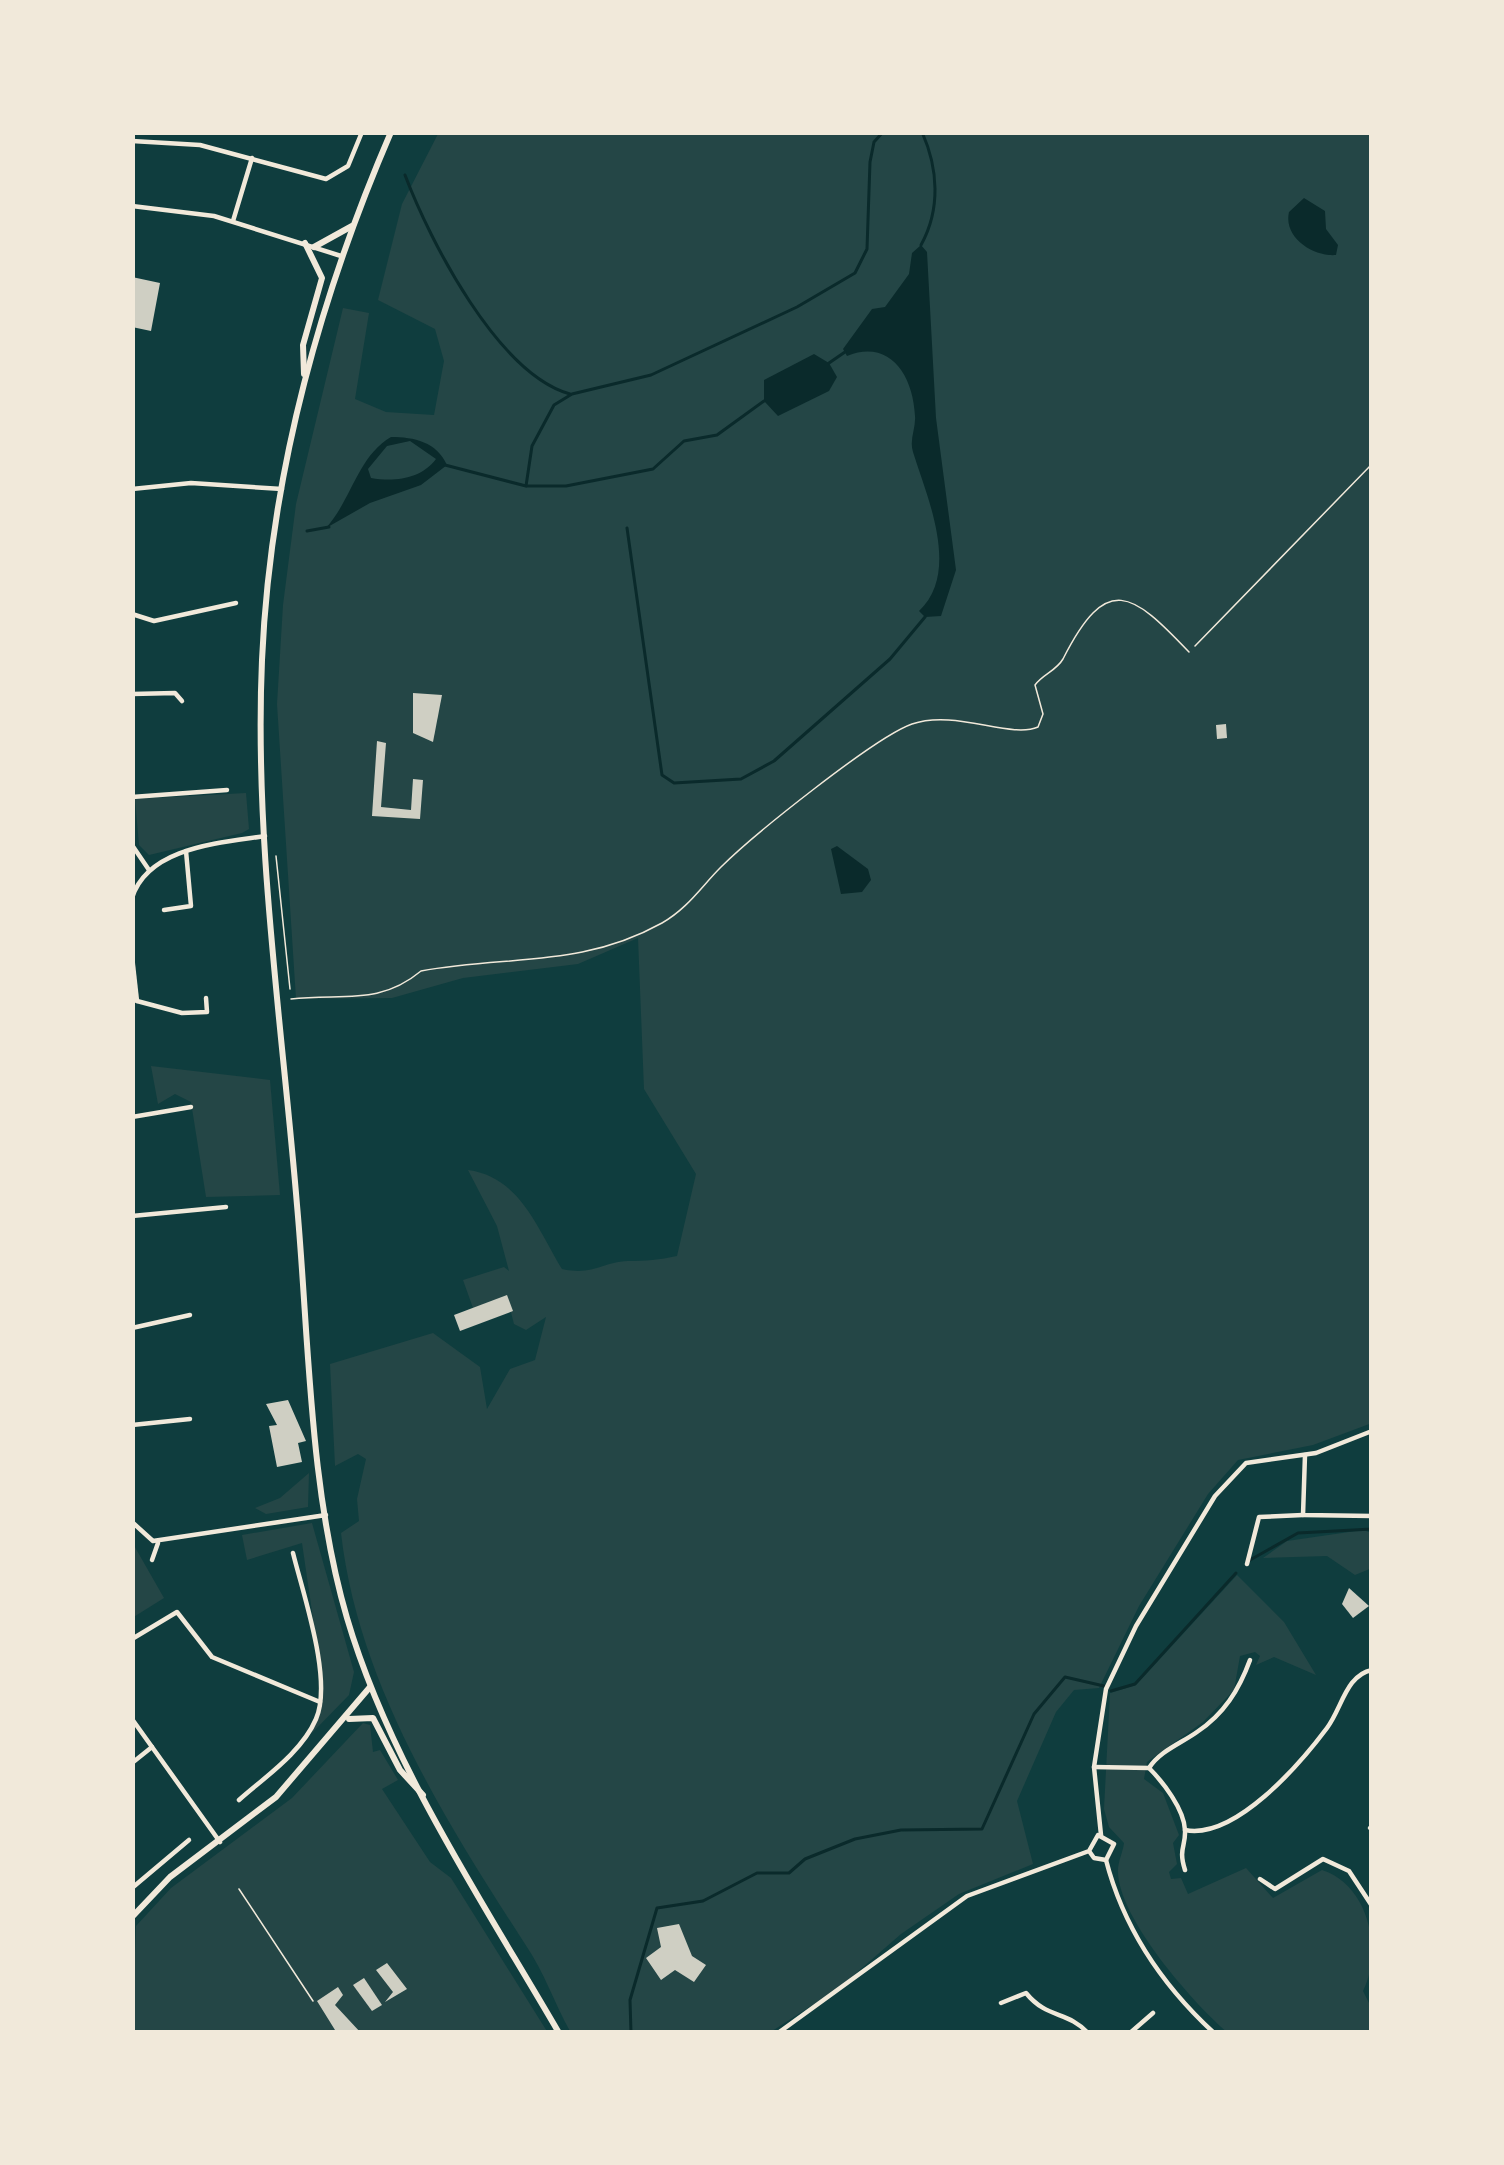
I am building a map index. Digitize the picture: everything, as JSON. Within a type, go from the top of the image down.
[{"type":"main road","points":[[391,132],[341,256],[305,377],[282,488],[262,656],[265,836],[326,1514],[336,1578],[370,1687],[429,1803],[559,2033]]},
{"type":"main road","points":[[305,377],[303,345],[322,278],[310,245],[352,226]]},
{"type":"main road","points":[[132,1917],[170,1877],[276,1797],[370,1687]]},
{"type":"main road","points":[[334,1732],[355,1716],[373,1718],[400,1770],[429,1803]]},
{"type":"street","points":[[132,141],[200,145],[326,179],[339,174],[362,132]]},
{"type":"street","points":[[233,221],[252,158]]},
{"type":"street","points":[[132,206],[233,221],[341,256]]},
{"type":"street","points":[[132,489],[191,483],[282,488]]},
{"type":"street","points":[[132,616],[154,621],[236,603]]},
{"type":"street","points":[[132,694],[175,693],[182,701]]},
{"type":"street","points":[[132,797],[227,790]]},
{"type":"street","points":[[132,898],[149,871],[186,851],[265,836]]},
{"type":"street","points":[[132,845],[149,871]]},
{"type":"street","points":[[164,910],[191,906],[186,851]]},
{"type":"street","points":[[132,956],[135,1002],[182,1013],[208,1012],[206,998]]},
{"type":"street","points":[[132,1117],[191,1107]]},
{"type":"street","points":[[132,1216],[226,1208]]},
{"type":"street","points":[[132,1328],[190,1315]]},
{"type":"street","points":[[132,1425],[190,1419]]},
{"type":"street","points":[[1106,1860],[1115,1848],[1102,1834],[1094,1767],[1107,1688],[1151,1601],[1232,1474],[1255,1460],[1305,1455],[1372,1431]]},
{"type":"street","points":[[1304,1515],[1305,1455]]},
{"type":"street","points":[[132,1522],[156,1541],[326,1514]]},
{"type":"street","points":[[1247,1563],[1259,1517],[1372,1516]]},
{"type":"street","points":[[152,1560],[156,1541]]},
{"type":"street","points":[[239,1800],[304,1737],[320,1702],[319,1668],[293,1553]]},
{"type":"street","points":[[132,1639],[176,1612],[212,1657],[320,1702]]},
{"type":"street","points":[[1149,1768],[1159,1755],[1217,1716],[1240,1688],[1250,1660]]},
{"type":"street","points":[[1185,1830],[1198,1831],[1250,1810],[1325,1731],[1354,1678],[1372,1670]]},
{"type":"street","points":[[132,1719],[220,1842]]},
{"type":"street","points":[[132,1763],[152,1747]]},
{"type":"street","points":[[1094,1767],[1149,1768],[1169,1791],[1185,1830],[1179,1852],[1185,1870]]},
{"type":"street","points":[[1102,1834],[1091,1840],[1089,1851],[1094,1858],[1106,1860]]},
{"type":"street","points":[[132,1888],[189,1840]]},
{"type":"street","points":[[778,2033],[967,1896],[1089,1851]]},
{"type":"street","points":[[1260,1879],[1274,1888],[1323,1858],[1349,1871],[1372,1906]]},
{"type":"street","points":[[1106,1860],[1124,1914],[1156,1971],[1214,2033]]},
{"type":"street","points":[[1000,2002],[1026,1993],[1042,2013],[1076,2020],[1088,2033]]},
{"type":"street","points":[[1130,2033],[1153,2013]]},
{"type":"lane","points":[[291,999],[383,994],[399,990],[422,971],[604,951],[662,922],[826,782],[910,724],[939,718],[988,722],[1015,730],[1038,727],[1043,714],[1035,685],[1061,663],[1084,619],[1102,605],[1121,600],[1141,604],[1189,652]]},
{"type":"path","points":[[1189,652],[1372,464]]},
{"type":"path","points":[[275,856],[291,999]]},
{"type":"path","points":[[239,1888],[313,2001]]},
{"type":"shaded area","points":[[439,132],[1372,132],[1372,1423],[1313,1445],[1238,1460],[1208,1494],[1139,1606],[1099,1688],[1074,1690],[1056,1712],[1017,1801],[1033,1864],[959,1894],[901,1934],[839,1988],[769,2033],[571,2033],[532,1955],[409,1748],[366,1643],[341,1533],[359,1521],[357,1499],[366,1459],[358,1454],[335,1466],[330,1364],[433,1333],[480,1367],[487,1409],[510,1369],[535,1360],[546,1317],[526,1330],[514,1324],[507,1297],[473,1308],[463,1280],[504,1267],[509,1271],[497,1226],[468,1170],[486,1175],[514,1194],[562,1269],[573,1271],[677,1256],[696,1174],[644,1089],[638,938],[578,964],[463,978],[392,998],[296,999],[277,704],[296,504],[343,308],[369,313],[355,399],[386,412],[434,415],[444,361],[435,329],[378,300],[402,204]]},
{"type":"shaded area","points":[[1304,198],[1325,211],[1326,229],[1338,245],[1336,255],[1310,249],[1295,238],[1289,212]]},
{"type":"shaded area","points":[[921,245],[927,252],[936,418],[956,570],[941,616],[925,617],[919,611],[938,576],[939,555],[932,512],[912,448],[915,416],[909,387],[904,374],[886,356],[862,352],[847,356],[843,349],[872,309],[885,307],[909,274],[912,253]]},
{"type":"shaded area","points":[[814,354],[829,363],[837,377],[829,391],[778,416],[764,401],[764,380]]},
{"type":"shaded area","points":[[391,437],[416,440],[431,446],[447,465],[421,485],[370,503],[326,528],[363,466]],"holes":[[[410,441],[436,459],[423,471],[398,479],[371,478],[368,469],[387,446]]]},
{"type":"shaded area","points":[[246,793],[249,829],[242,833],[149,855],[139,845],[135,799]]},
{"type":"shaded area","points":[[837,846],[868,869],[871,880],[862,892],[841,894],[831,849]]},
{"type":"shaded area","points":[[151,1066],[270,1080],[280,1195],[206,1197],[191,1102],[175,1094],[158,1104]]},
{"type":"shaded area","points":[[309,1473],[308,1507],[266,1514],[255,1508],[280,1498]]},
{"type":"shaded area","points":[[312,1523],[354,1672],[349,1695],[312,1733],[323,1687],[302,1543],[247,1560],[242,1535]]},
{"type":"shaded area","points":[[1363,1530],[1372,1533],[1372,1568],[1355,1575],[1327,1556],[1263,1558],[1287,1541]]},
{"type":"shaded area","points":[[132,1542],[164,1598],[132,1618]]},
{"type":"shaded area","points":[[1237,1575],[1284,1622],[1316,1675],[1274,1657],[1256,1665],[1260,1656],[1255,1652],[1240,1656],[1234,1690],[1203,1722],[1147,1762],[1144,1779],[1163,1793],[1179,1835],[1173,1843],[1177,1864],[1169,1872],[1171,1879],[1181,1878],[1188,1894],[1246,1868],[1273,1898],[1322,1870],[1338,1878],[1361,1904],[1368,1921],[1372,1957],[1363,1991],[1372,2009],[1372,2033],[1228,2033],[1160,1958],[1121,1890],[1118,1871],[1124,1843],[1109,1827],[1104,1809],[1110,1693],[1136,1685]]},
{"type":"shaded area","points":[[363,1723],[370,1725],[373,1752],[380,1750],[398,1780],[382,1789],[430,1862],[451,1878],[548,2033],[132,2033],[136,1926],[171,1888],[292,1798]]},
{"type":"building","points":[[132,277],[160,283],[151,331],[132,327]]},
{"type":"building","points":[[413,693],[442,695],[433,742],[413,733]]},
{"type":"building","points":[[1226,724],[1227,738],[1217,739],[1216,725]]},
{"type":"building","points":[[377,741],[386,743],[381,807],[411,810],[413,779],[423,780],[420,819],[372,816]]},
{"type":"building","points":[[507,1295],[513,1311],[460,1331],[454,1315]]},
{"type":"building","points":[[288,1400],[306,1441],[298,1443],[302,1462],[277,1467],[269,1426],[277,1425],[266,1404]]},
{"type":"building","points":[[1349,1588],[1369,1606],[1353,1618],[1342,1604]]},
{"type":"building","points":[[679,1924],[692,1956],[706,1965],[694,1982],[675,1970],[661,1980],[646,1958],[661,1947],[657,1928]]},
{"type":"building","points":[[387,1963],[407,1989],[385,2002],[393,1992],[376,1970]]},
{"type":"building","points":[[364,1978],[382,2005],[372,2011],[353,1985]]},
{"type":"building","points":[[338,1987],[343,1995],[335,2005],[361,2033],[330,2033],[335,2030],[317,2001]]},
{"type":"waterway","points":[[445,465],[526,486],[532,446],[554,405],[572,394],[651,375],[797,307],[855,273],[867,249],[870,162],[874,142],[883,132]]},
{"type":"waterway","points":[[921,245],[932,217],[935,188],[922,132]]},
{"type":"waterway","points":[[405,175],[449,268],[493,333],[543,382],[570,394]]},
{"type":"waterway","points":[[829,363],[845,352]]},
{"type":"waterway","points":[[527,486],[566,486],[653,469],[684,441],[717,435],[764,401]]},
{"type":"waterway","points":[[307,531],[329,527]]},
{"type":"waterway","points":[[627,528],[662,775],[674,783],[741,779],[774,761],[890,659],[925,617]]},
{"type":"waterway","points":[[1250,1560],[1298,1533],[1372,1529]]},
{"type":"waterway","points":[[1111,1691],[1135,1684],[1236,1573]]},
{"type":"waterway","points":[[631,2033],[630,2000],[657,1908],[703,1901],[757,1873],[789,1873],[805,1859],[855,1839],[901,1830],[982,1829],[1034,1714],[1065,1677],[1104,1686]]}]
